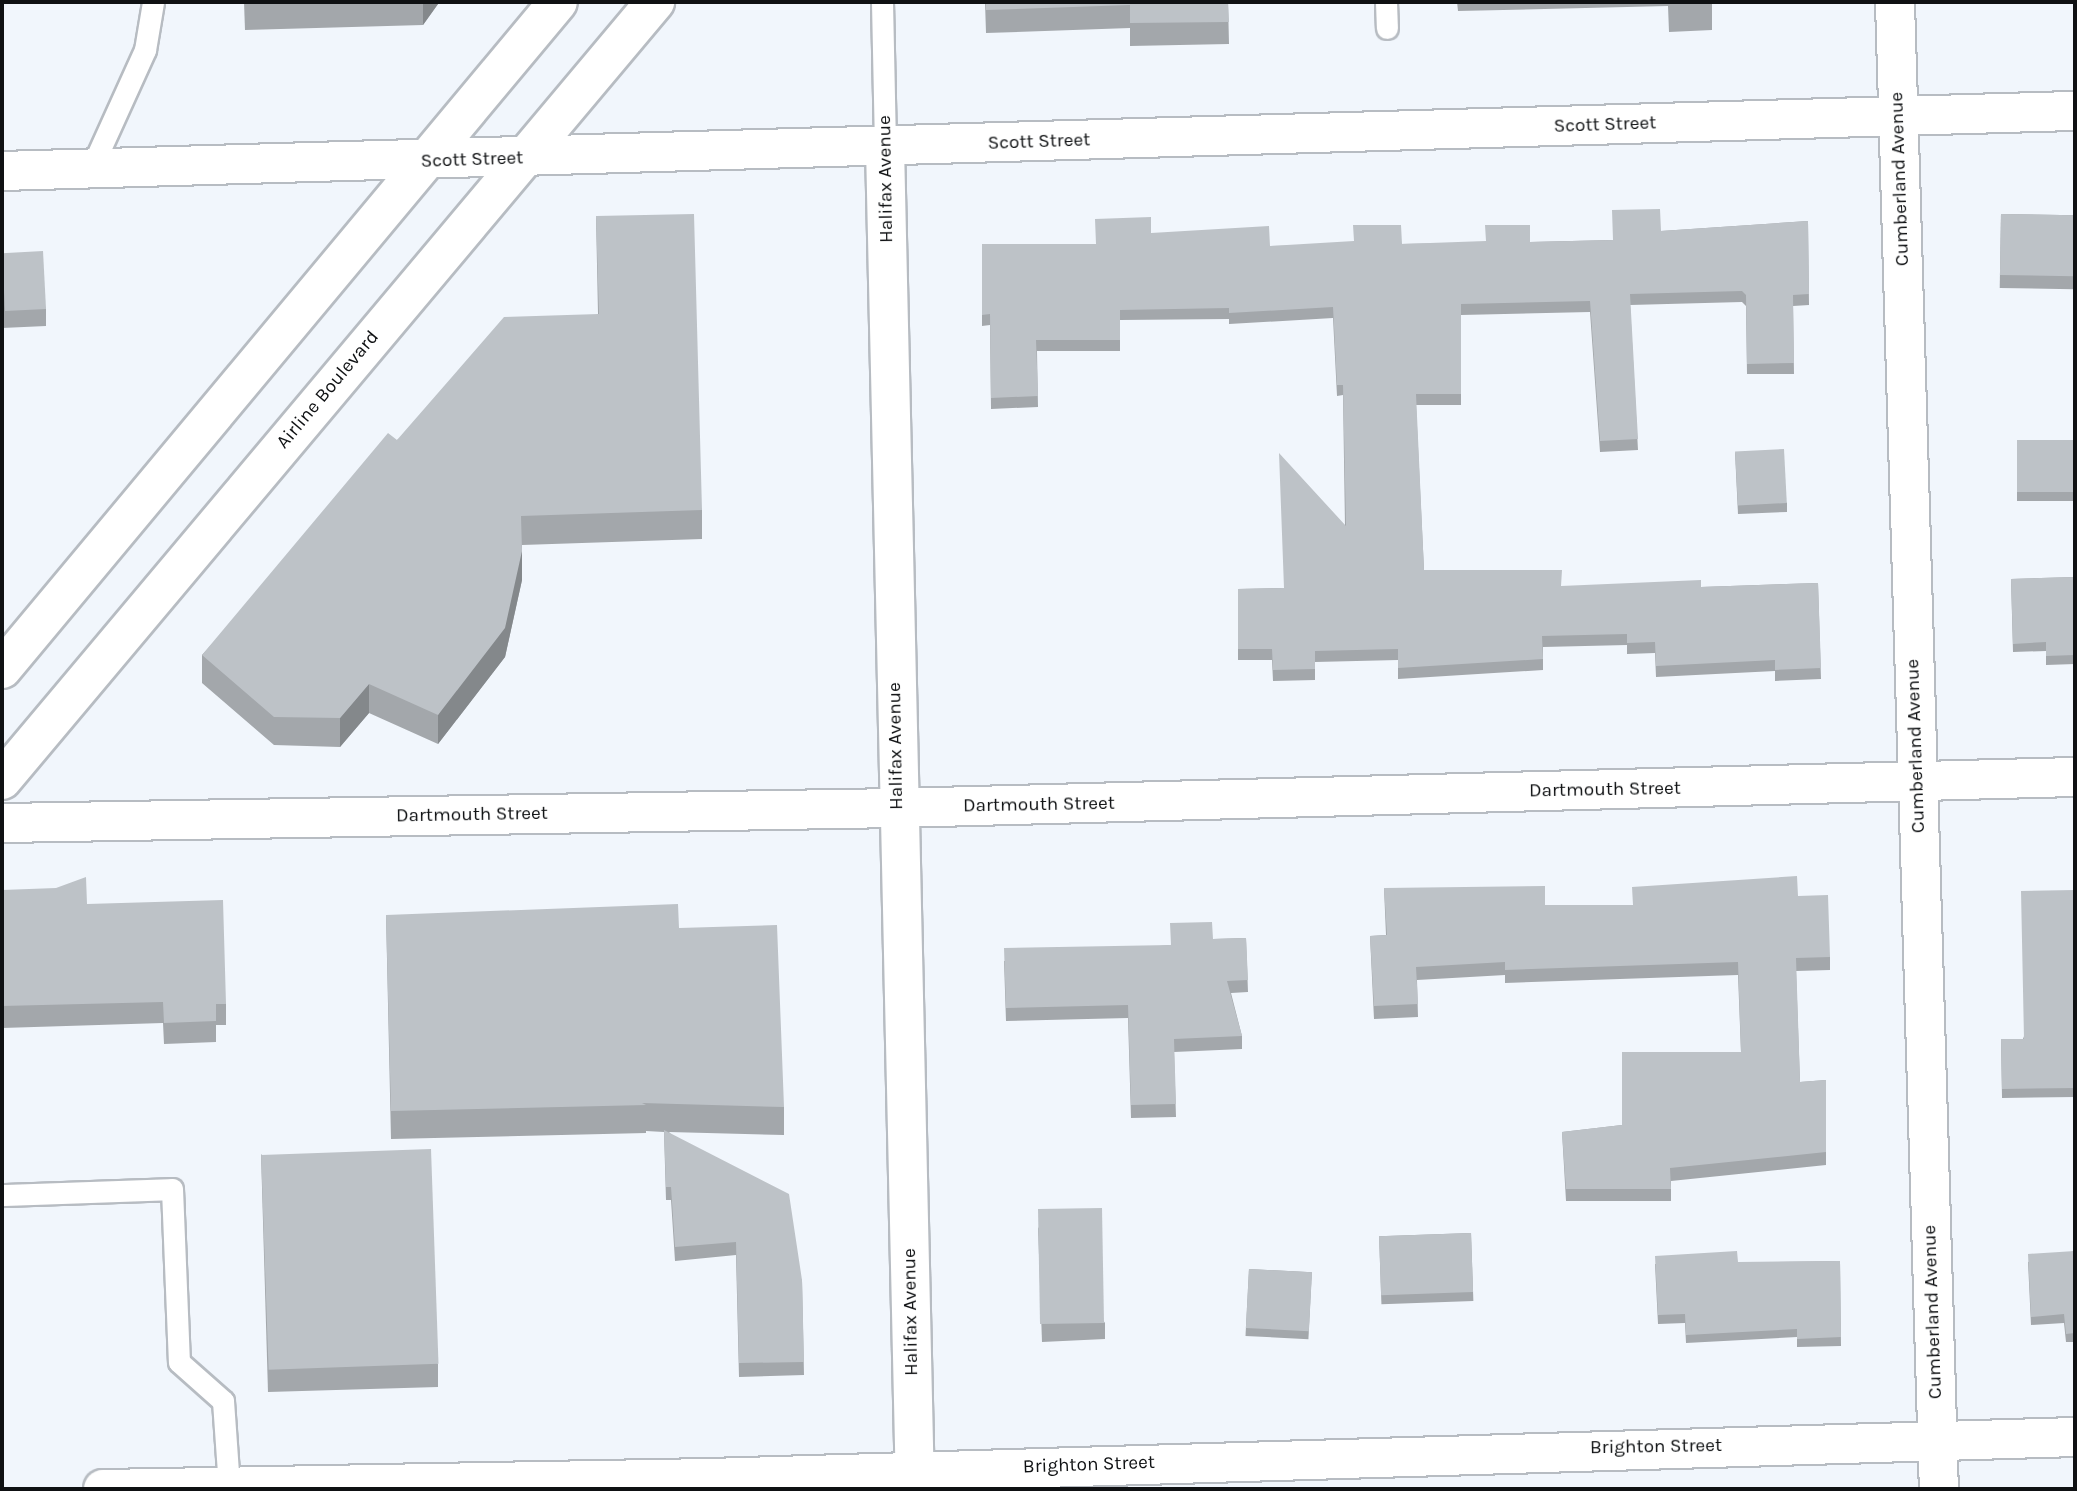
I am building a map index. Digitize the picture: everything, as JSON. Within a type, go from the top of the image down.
[{"type":"street","points":[[2,668],[558,2]]},
{"type":"street","name":"Airline Boulevard","points":[[2,780],[655,2]]},
{"type":"street","name":"Cumberland Avenue","points":[[1895,2],[1939,1489]]},
{"type":"street","name":"Scott Street","points":[[2,171],[424,161],[2075,111]]},
{"type":"street","name":"Halifax Avenue","points":[[886,147],[898,808],[915,1480]]},
{"type":"street","name":"Dartmouth Street","points":[[2,824],[898,808],[2075,777]]},
{"type":"street","name":"Brighton Street","points":[[103,1489],[915,1480],[1937,1440],[2075,1437]]},
{"type":"lane","points":[[91,169],[145,50],[153,2]]},
{"type":"lane","name":"Halifax Avenue","points":[[882,2],[886,147]]},
{"type":"lane","points":[[1386,2],[1387,28]]},
{"type":"lane","points":[[2,1195],[172,1189],[179,1363],[223,1401],[229,1486]]},
{"type":"building","points":[[986,2],[1228,2],[1229,22],[1130,23],[1130,5],[986,10]]},
{"type":"building","points":[[1660,209],[1661,231],[1808,221],[1809,294],[1793,295],[1794,363],[1747,364],[1746,295],[1742,291],[1630,294],[1638,439],[1600,441],[1590,301],[1461,304],[1461,394],[1416,394],[1424,570],[1562,570],[1561,586],[1701,580],[1701,587],[1818,583],[1821,668],[1775,670],[1775,660],[1656,666],[1655,642],[1627,643],[1627,634],[1542,636],[1543,659],[1398,668],[1398,649],[1315,651],[1315,669],[1273,670],[1272,649],[1238,649],[1238,589],[1284,588],[1279,453],[1346,526],[1343,385],[1337,385],[1333,307],[1229,313],[1229,308],[1120,310],[1120,340],[1036,340],[1038,396],[991,398],[990,314],[982,315],[982,244],[1096,244],[1095,219],[1151,217],[1151,233],[1269,226],[1270,246],[1354,241],[1353,225],[1401,225],[1402,244],[1486,241],[1485,225],[1530,225],[1530,242],[1613,240],[1612,210]]},
{"type":"building","points":[[694,214],[702,510],[521,516],[522,551],[505,628],[438,715],[369,684],[340,718],[274,717],[202,655],[388,433],[397,440],[504,317],[599,314],[596,216]]},
{"type":"building","points":[[2001,214],[2075,215],[2074,276],[2000,275]]},
{"type":"building","points":[[43,251],[46,309],[5,311],[2,253]]},
{"type":"building","points":[[2017,440],[2075,440],[2075,492],[2017,492]]},
{"type":"building","points":[[1784,449],[1787,503],[1738,505],[1735,452]]},
{"type":"building","points":[[2075,577],[2075,655],[2046,656],[2046,642],[2013,644],[2011,579]]},
{"type":"building","points":[[1797,876],[1798,896],[1828,895],[1830,957],[1796,958],[1800,1082],[1826,1080],[1826,1152],[1670,1168],[1671,1189],[1566,1189],[1562,1132],[1622,1125],[1622,1052],[1741,1052],[1738,962],[1505,970],[1505,962],[1416,967],[1418,1004],[1374,1006],[1370,936],[1387,935],[1384,888],[1545,886],[1545,905],[1633,905],[1632,887]]},
{"type":"building","points":[[86,877],[87,904],[223,900],[226,1004],[216,1004],[216,1021],[164,1023],[163,1002],[2,1006],[2,890],[56,888]]},
{"type":"building","points":[[2075,890],[2075,1088],[2002,1089],[2001,1039],[2024,1039],[2021,891]]},
{"type":"building","points":[[678,904],[679,928],[777,925],[784,1107],[642,1103],[646,1105],[391,1111],[386,915]]},
{"type":"building","points":[[1212,922],[1213,939],[1246,938],[1248,980],[1227,981],[1242,1036],[1174,1039],[1176,1104],[1131,1105],[1128,1005],[1006,1008],[1004,948],[1171,945],[1170,923]]},
{"type":"building","points":[[664,1130],[789,1194],[802,1280],[804,1362],[739,1363],[736,1242],[675,1247],[671,1187],[666,1187]]},
{"type":"building","points":[[431,1149],[439,1364],[269,1370],[261,1155]]},
{"type":"building","points":[[1102,1208],[1104,1323],[1040,1324],[1038,1209]]},
{"type":"building","points":[[1471,1233],[1473,1292],[1381,1295],[1379,1236]]},
{"type":"building","points":[[1737,1251],[1738,1262],[1840,1261],[1841,1337],[1797,1339],[1797,1329],[1686,1335],[1685,1314],[1658,1315],[1655,1256]]},
{"type":"building","points":[[2075,1251],[2075,1333],[2066,1334],[2064,1314],[2031,1317],[2028,1254]]},
{"type":"building","points":[[1249,1269],[1312,1272],[1309,1331],[1246,1328]]}]
